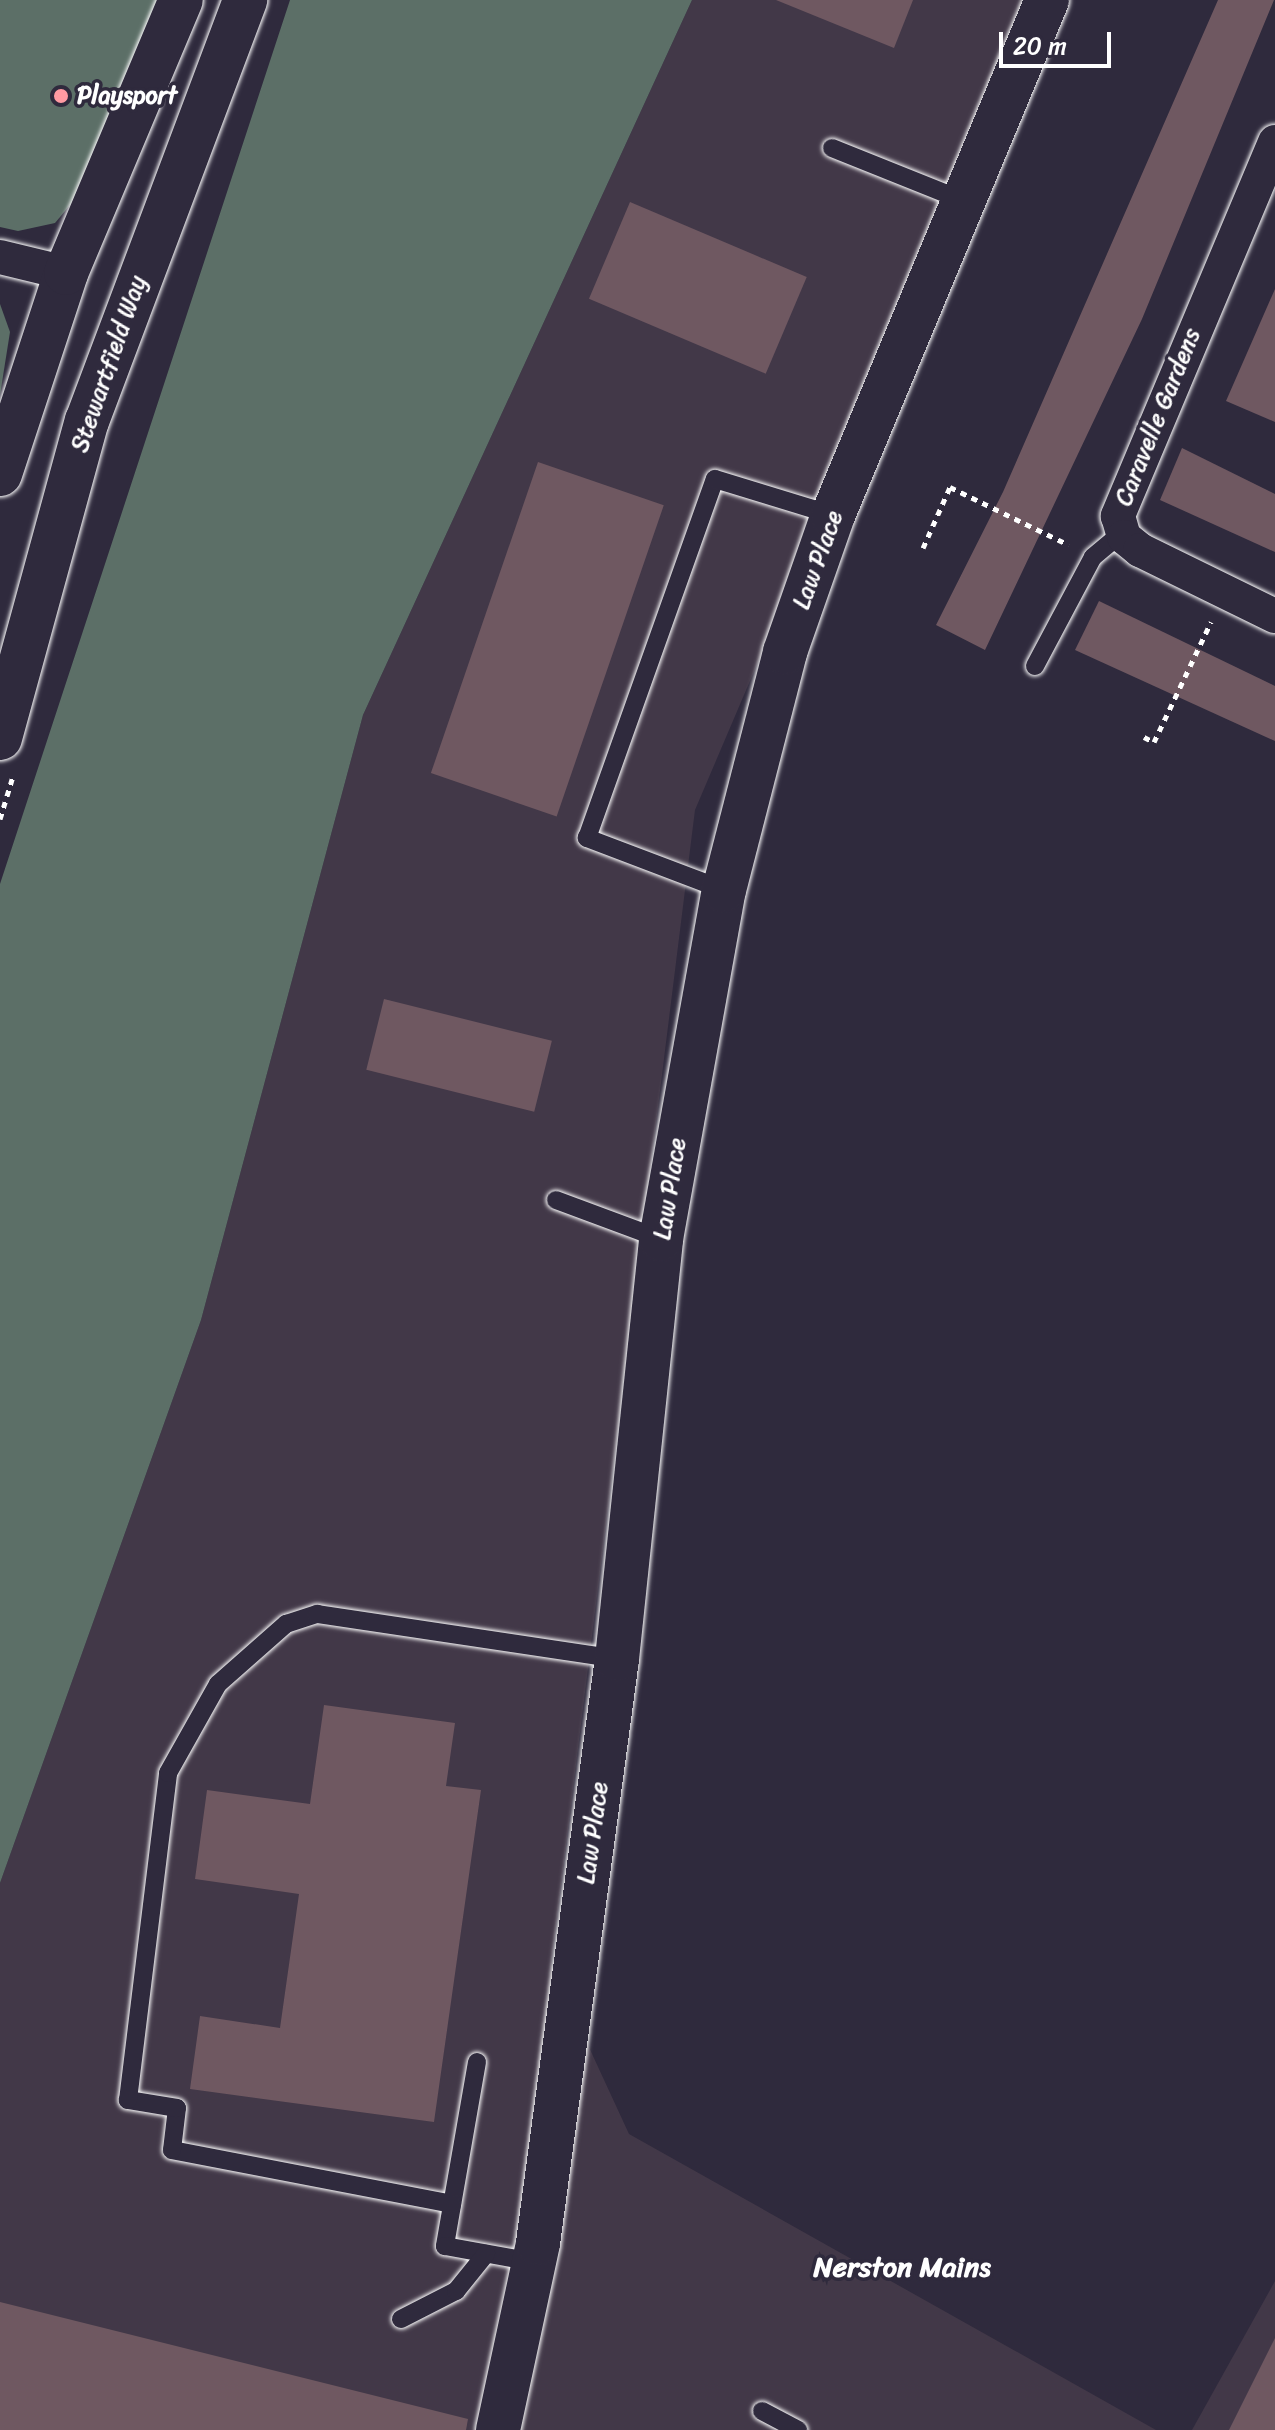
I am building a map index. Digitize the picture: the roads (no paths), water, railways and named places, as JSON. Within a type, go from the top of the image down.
[{"type":"street","points":[[0,474],[66,273],[181,0]]},
{"type":"street","name":"Stewartfield Way","points":[[0,738],[87,421],[245,0]]},
{"type":"street","name":"Law Place","points":[[498,2430],[534,2262],[617,1659],[661,1239],[724,890],[785,652],[833,515],[1047,0]]},
{"type":"street","name":"Caravelle Gardens","points":[[1275,142],[1118,516],[1122,533],[1140,550],[1275,616]]},
{"type":"street","points":[[0,257],[66,273]]},
{"type":"lane","points":[[832,148],[962,200]]},
{"type":"lane","points":[[724,890],[587,838],[715,479],[833,515]]},
{"type":"lane","points":[[1035,666],[1093,557],[1122,533]]},
{"type":"lane","points":[[556,1200],[661,1239]]},
{"type":"lane","points":[[452,2204],[172,2150],[177,2108],[128,2100],[168,1773],[218,1684],[286,1624],[317,1614],[617,1659]]},
{"type":"lane","points":[[477,2062],[445,2246],[534,2262]]},
{"type":"lane","points":[[401,2319],[456,2291],[486,2254]]},
{"type":"lane","points":[[762,2411],[798,2430]]},
{"type":"place","name":"Playsport","points":[[61,96]]},
{"type":"district","name":"Nerston Mains","points":[[902,2267]]}]
